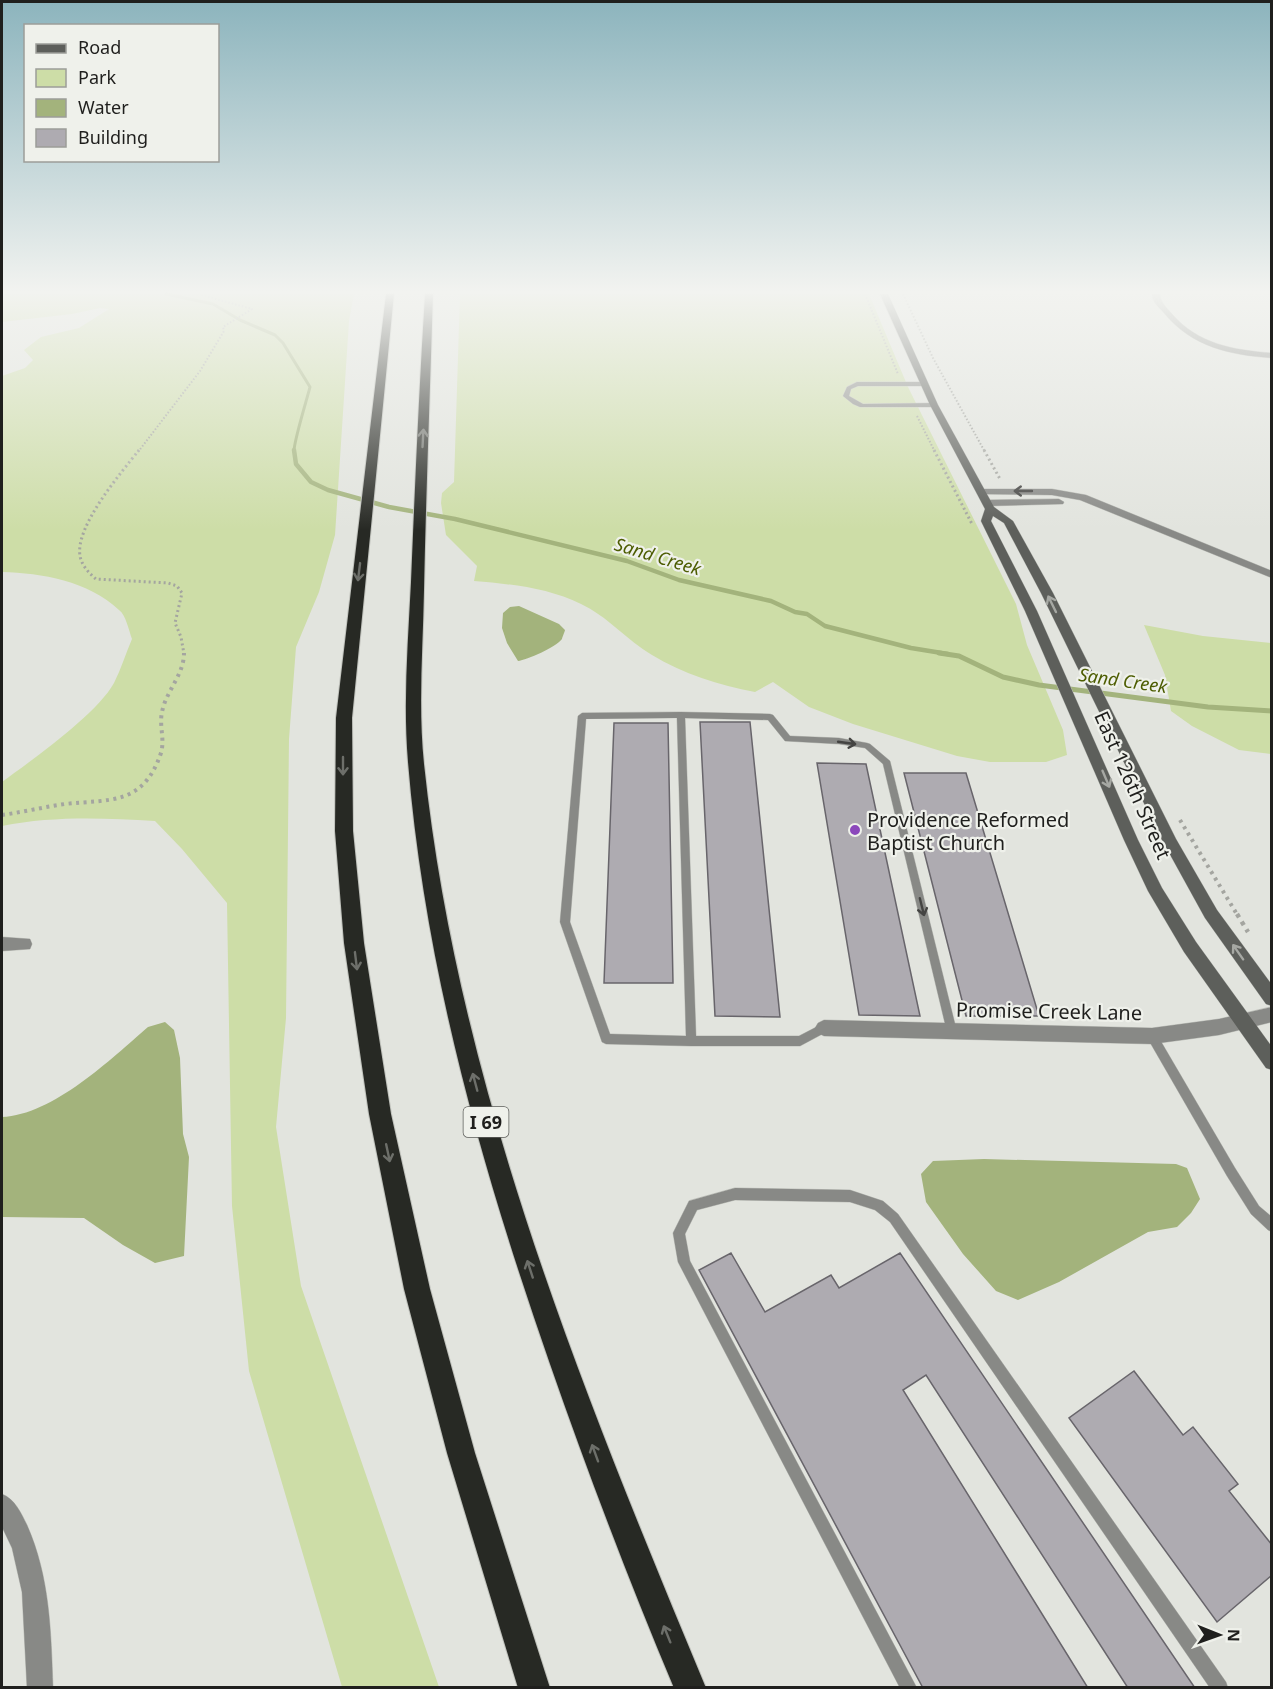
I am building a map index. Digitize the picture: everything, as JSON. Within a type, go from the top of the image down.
[{"type":"highway","points":[[381,373],[347,684],[344,736],[347,873],[362,1006],[380,1114],[417,1289],[461,1453],[534,1688]]},
{"type":"highway","name":"I 69","points":[[426,373],[413,718],[416,761],[437,918],[459,1022],[500,1175],[548,1324],[614,1503],[690,1688]]},
{"type":"main road","name":"East 126th Street","points":[[919,373],[989,506],[1008,521],[1169,840],[1201,896],[1272,999]]},
{"type":"main road","name":"East 126th Street","points":[[989,506],[986,521],[1049,651],[1131,840],[1156,891],[1190,948],[1241,1022],[1272,1062]]},
{"type":"street","points":[[981,492],[1065,494],[1101,504],[1272,575]]},
{"type":"street","points":[[989,506],[1101,504]]},
{"type":"street","points":[[2,944],[24,944]]},
{"type":"street","name":"Promise Creek Lane","points":[[824,1028],[1152,1036],[1219,1027],[1272,1014]]},
{"type":"street","points":[[2,1506],[13,1520],[25,1546],[38,1629],[40,1688]]},
{"type":"lane","points":[[924,384],[857,384],[849,388],[846,396],[862,405],[934,405]]},
{"type":"lane","points":[[681,715],[691,1041]]},
{"type":"lane","points":[[824,1028],[800,1041],[606,1039],[565,922],[582,716],[771,717],[788,739],[839,741],[867,746],[887,763],[952,1032]]},
{"type":"lane","points":[[1152,1036],[1255,1210],[1272,1226]]},
{"type":"lane","points":[[909,1688],[684,1262],[679,1233],[693,1205],[735,1194],[850,1196],[879,1205],[894,1218],[1220,1688]]},
{"type":"path","points":[[2,815],[83,803],[114,802],[134,792],[152,770],[162,750],[160,722],[163,709],[186,662],[180,632],[175,623],[182,593],[177,586],[168,583],[96,579],[85,567],[80,550],[88,520],[124,468],[197,373]]},
{"type":"path","points":[[898,373],[903,384]]},
{"type":"path","points":[[941,373],[1006,491]]},
{"type":"path","points":[[912,405],[974,528]]},
{"type":"path","points":[[1175,811],[1250,936]]},
{"type":"green space","points":[[11,373],[346,373],[335,535],[319,592],[296,647],[289,739],[286,1018],[276,1127],[301,1286],[439,1687],[342,1687],[249,1371],[232,1206],[227,903],[182,849],[155,821],[59,819],[2,826],[2,782],[63,736],[106,695],[114,683],[132,639],[121,612],[93,592],[79,585],[48,577],[2,572],[2,376]]},
{"type":"green space","points":[[457,373],[902,373],[1016,604],[1027,645],[1063,730],[1067,755],[1046,762],[990,762],[957,756],[853,724],[809,707],[773,682],[755,692],[689,673],[652,655],[590,609],[556,594],[474,581],[477,566],[446,535],[441,503],[442,493],[454,482]]},
{"type":"green space","points":[[1144,625],[1203,636],[1271,643],[1271,754],[1239,750],[1192,726],[1171,711],[1165,675]]},
{"type":"water","points":[[519,606],[559,624],[565,630],[562,639],[554,646],[518,661],[507,643],[502,628],[503,613],[510,607]]},
{"type":"water","points":[[165,1022],[174,1030],[180,1058],[183,1134],[189,1157],[184,1256],[155,1263],[123,1245],[84,1218],[2,1217],[2,1117],[21,1114],[41,1107],[61,1096],[99,1069],[148,1027]]},
{"type":"water","points":[[984,1159],[1176,1164],[1187,1168],[1200,1199],[1191,1213],[1177,1227],[1148,1232],[1059,1282],[1018,1300],[996,1291],[963,1254],[926,1202],[921,1174],[933,1161]]},
{"type":"building","points":[[700,722],[750,722],[780,1017],[715,1016]]},
{"type":"building","points":[[614,723],[668,723],[673,983],[604,983]]},
{"type":"building","points":[[817,763],[866,764],[920,1016],[859,1015]]},
{"type":"building","points":[[904,773],[966,773],[1039,1016],[966,1016]]},
{"type":"building","points":[[731,1253],[765,1312],[831,1275],[839,1288],[900,1253],[1195,1688],[1128,1688],[926,1375],[903,1390],[1088,1688],[923,1688],[699,1270]]},
{"type":"building","points":[[1134,1371],[1183,1435],[1193,1427],[1238,1484],[1229,1491],[1272,1545],[1272,1575],[1217,1622],[1069,1418]]},
{"type":"waterway","name":"Sand Creek","points":[[294,450],[310,387],[301,373]]},
{"type":"waterway","name":"Sand Creek","points":[[294,450],[296,464],[311,482],[328,490],[389,507],[455,519],[627,561],[679,580],[771,601],[795,612],[807,614],[825,626],[911,648],[948,654]]},
{"type":"waterway","name":"Sand Creek","points":[[939,653],[959,656],[1003,677],[1039,685],[1208,707],[1272,711]]},
{"type":"place","name":"Providence Reformed Baptist Church","points":[[855,830]]}]
